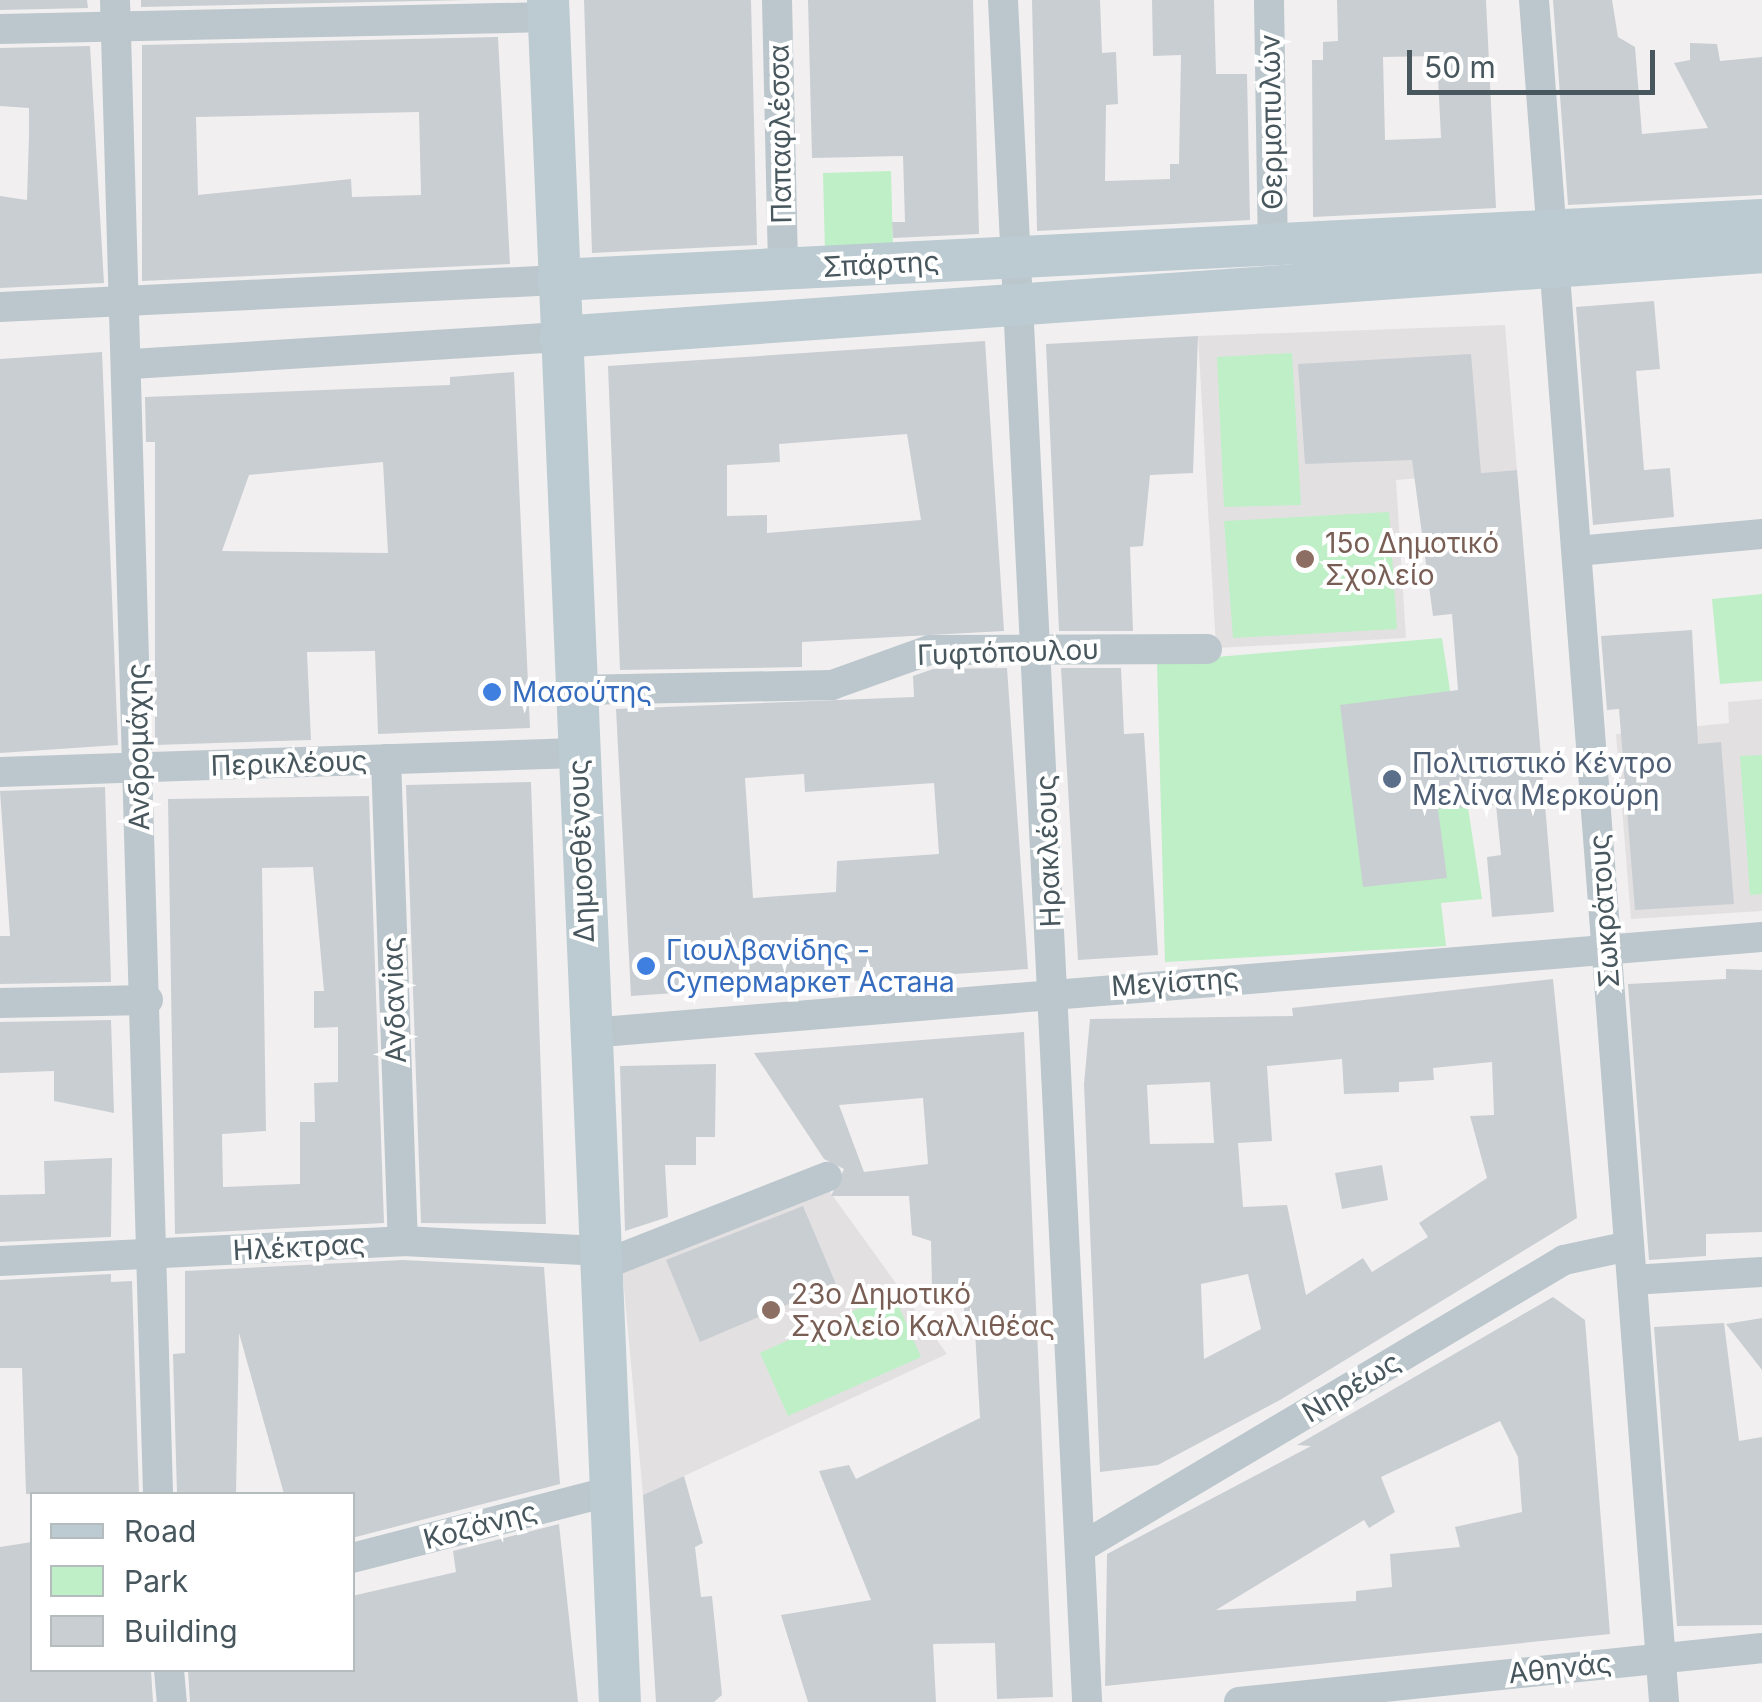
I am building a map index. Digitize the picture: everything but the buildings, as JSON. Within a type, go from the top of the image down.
[{"type":"street","name":"Παπαφλέσσα","points":[[777,0],[783,268]]},
{"type":"street","name":"Ηρακλέους","points":[[1003,0],[1013,257],[1042,650],[1053,990],[1087,1702]]},
{"type":"street","name":"Θερμοπυλών","points":[[1268,0],[1273,244]]},
{"type":"street","name":"Σωκράτους","points":[[1534,0],[1664,1702]]},
{"type":"street","points":[[0,29],[116,12],[548,9]]},
{"type":"street","name":"Δημοσθένους","points":[[548,9],[598,1259],[620,1702]]},
{"type":"street","name":"Ανδρομάχης","points":[[116,12],[132,364],[137,768],[148,1000],[146,1255],[158,1492]]},
{"type":"street","name":"Σπάρτης","points":[[132,364],[1016,305],[1554,248],[1762,220]]},
{"type":"street","name":"Σπάρτης","points":[[0,308],[1273,244],[1762,252]]},
{"type":"street","points":[[1577,551],[1762,534]]},
{"type":"street","name":"Γυφτόπουλου","points":[[575,690],[832,685],[930,650],[1208,649]]},
{"type":"street","name":"Περικλέους","points":[[0,772],[578,753]]},
{"type":"street","name":"Ανδανiας","points":[[386,759],[402,1241]]},
{"type":"street","name":"Μεγίστης","points":[[589,1033],[1053,990],[1762,937]]},
{"type":"street","points":[[0,1003],[148,1000]]},
{"type":"street","points":[[598,1259],[826,1177]]},
{"type":"street","name":"Ηλέκτρας","points":[[0,1260],[402,1241],[598,1259]]},
{"type":"street","name":"Νηρέως","points":[[1080,1548],[1564,1260],[1630,1246]]},
{"type":"street","points":[[1632,1280],[1762,1272]]},
{"type":"street","name":"Κοζάνης","points":[[355,1557],[608,1492]]},
{"type":"street","name":"Αθηνάς","points":[[1239,1702],[1762,1648]]},
{"type":"street","points":[[169,1672],[172,1702]]},
{"type":"shaded area","name":"15ο Δημοτικό Σχολείο","points":[[1505,325],[1517,470],[1396,480],[1406,638],[1216,648],[1198,336]]},
{"type":"shaded area","points":[[1762,699],[1762,911],[1631,919],[1616,734],[1729,723],[1728,702]]},
{"type":"shaded area","name":"23ο Δημοτικό Σχολείο Καλλιθέας","points":[[825,1185],[947,1354],[643,1495],[622,1266]]},
{"type":"green space","points":[[891,171],[893,250],[825,252],[823,173]]},
{"type":"green space","points":[[1292,353],[1301,505],[1224,507],[1217,357]]},
{"type":"green space","points":[[1389,512],[1397,629],[1233,638],[1224,521]]},
{"type":"green space","points":[[1762,594],[1762,681],[1720,684],[1712,599]]},
{"type":"green space","points":[[1442,638],[1482,899],[1441,903],[1446,946],[1165,962],[1157,662]]},
{"type":"green space","points":[[1762,755],[1762,894],[1750,895],[1740,756]]},
{"type":"green space","points":[[893,1293],[921,1357],[788,1416],[760,1353]]},
{"type":"place","name":"15ο Δημοτικό Σχολείο","points":[[1305,559]]},
{"type":"place","name":"Μασούτης","points":[[492,692]]},
{"type":"place","name":"Πολιτιστικό Κέντρο Μελίνα Μερκούρη","points":[[1392,779]]},
{"type":"place","name":"Γιουλβανίδης - Супермаркет Астана","points":[[646,966]]},
{"type":"place","name":"23ο Δημοτικό Σχολείο Καλλιθέας","points":[[771,1310]]}]
